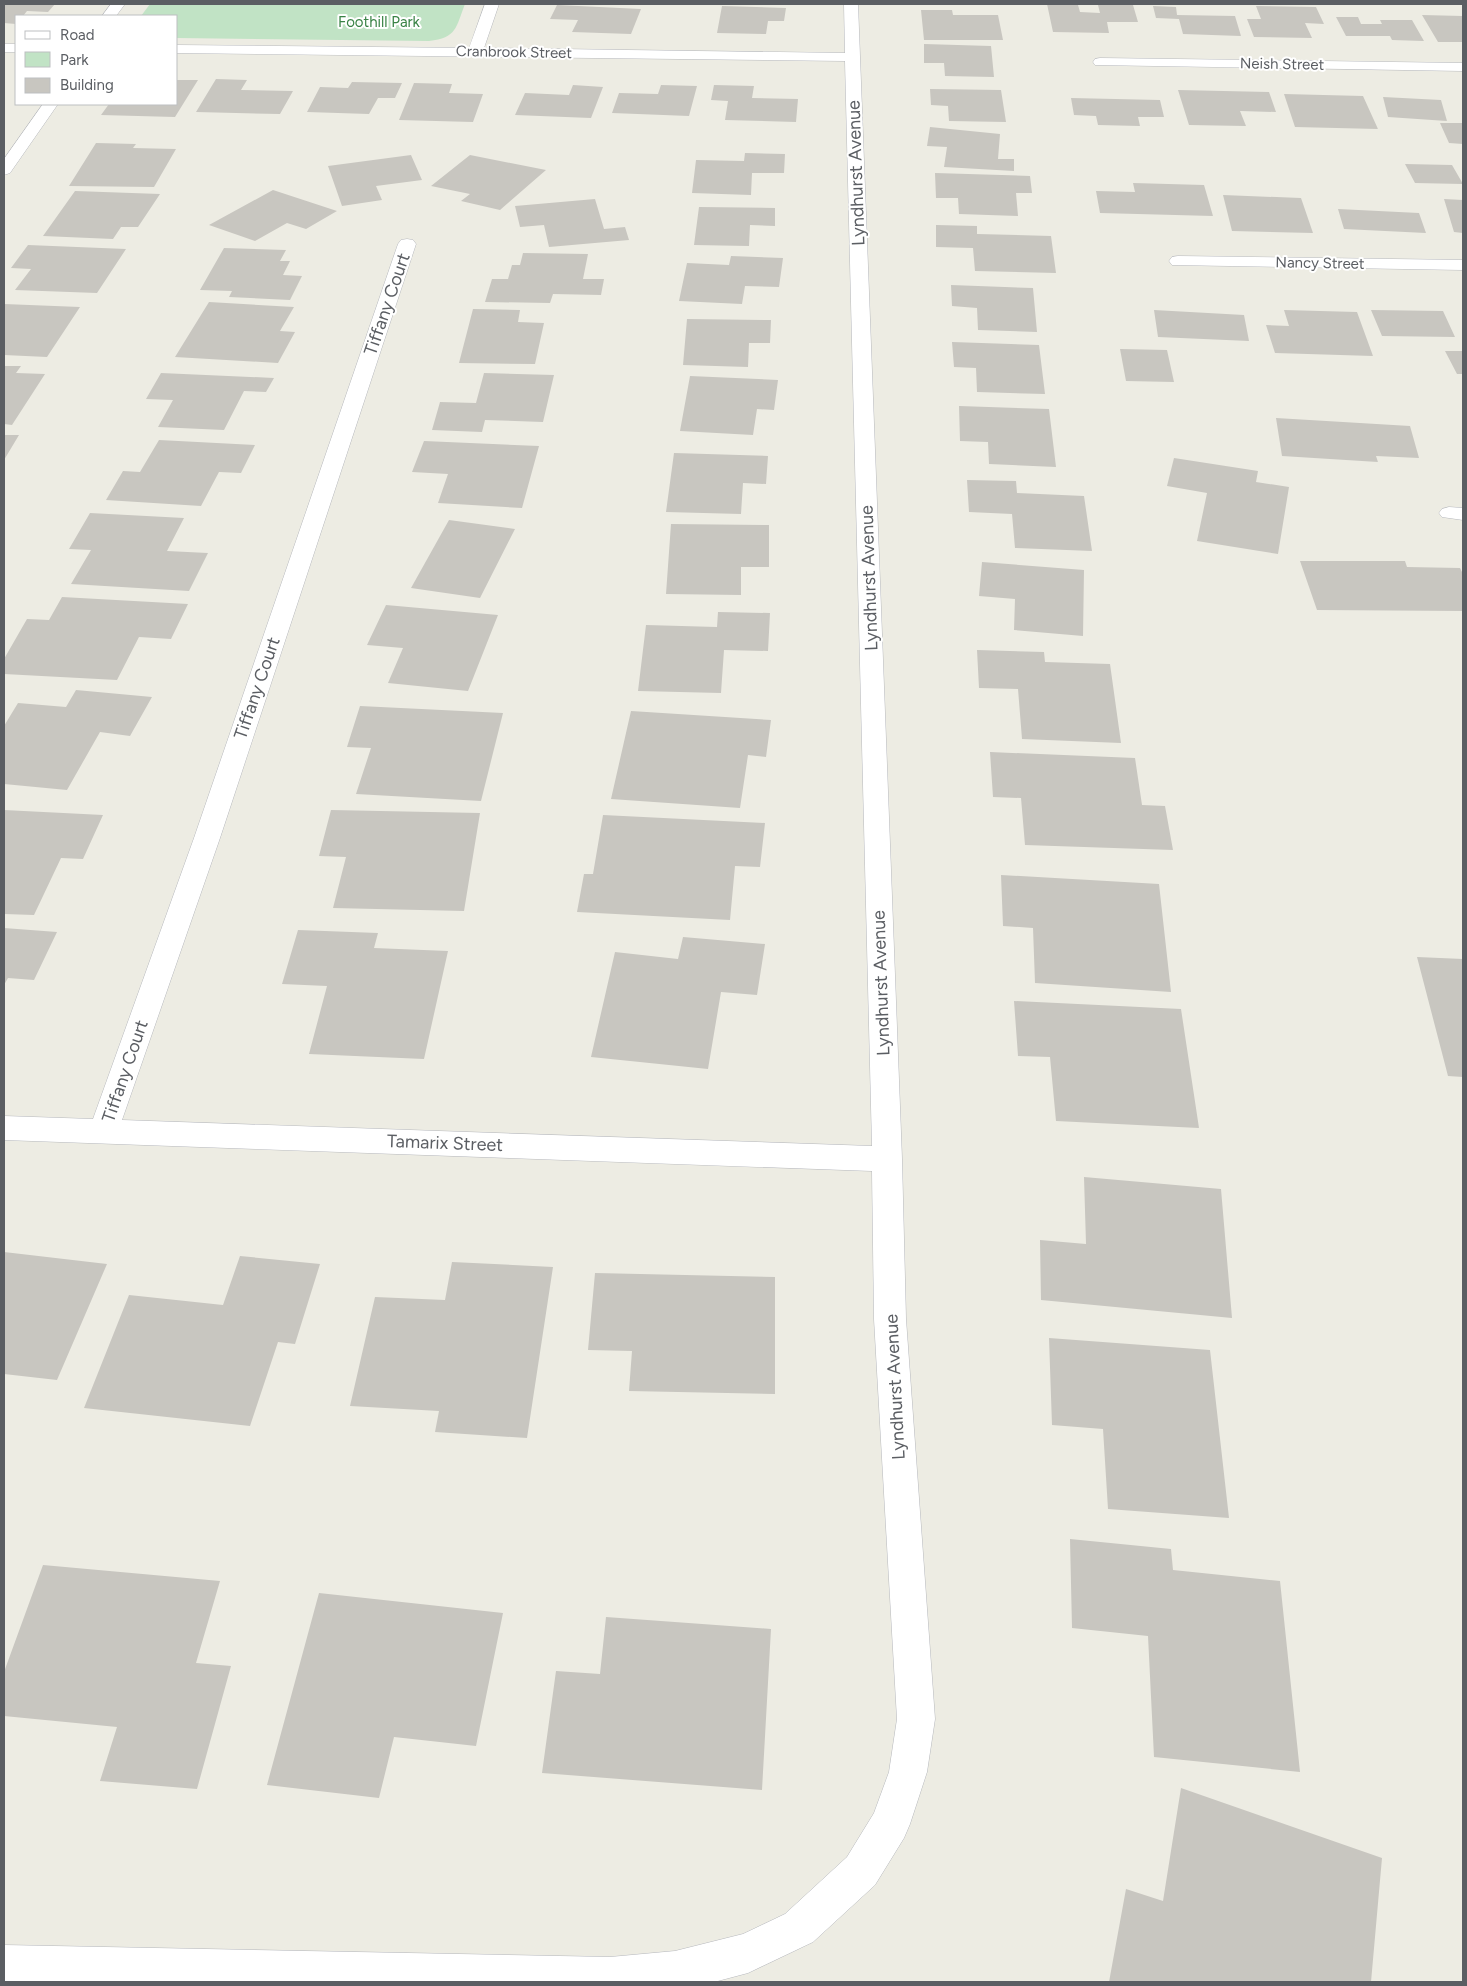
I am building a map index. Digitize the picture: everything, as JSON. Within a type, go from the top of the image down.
[{"type":"street","points":[[110,15],[118,4]]},
{"type":"street","points":[[475,52],[492,4]]},
{"type":"street","name":"Lyndhurst Avenue","points":[[4,1965],[610,1978],[675,1972],[748,1953],[799,1928],[861,1871],[890,1824],[908,1772],[916,1719],[890,1319],[887,1159],[851,4]]},
{"type":"street","name":"Cranbrook Street","points":[[178,50],[853,57]]},
{"type":"street","name":"Neish Street","points":[[1100,62],[1463,67]]},
{"type":"street","points":[[4,170],[49,105]]},
{"type":"street","name":"Tiffany Court","points":[[104,1131],[210,828],[407,244]]},
{"type":"street","name":"Nancy Street","points":[[1178,261],[1463,265]]},
{"type":"street","name":"Tamarix Street","points":[[4,1128],[887,1159]]},
{"type":"green space","name":"Foothill Park","points":[[150,4],[465,4],[454,30],[445,37],[429,41],[178,38],[178,15],[142,15]]},
{"type":"building","points":[[4,4],[55,4],[48,12],[27,11],[24,15],[15,15],[15,24],[4,23]]},
{"type":"building","points":[[1047,4],[1078,5],[1080,12],[1100,13],[1098,5],[1133,5],[1138,22],[1107,22],[1109,33],[1053,32]]},
{"type":"building","points":[[557,5],[641,9],[631,34],[572,32],[578,20],[550,19]]},
{"type":"building","points":[[722,6],[786,8],[784,21],[768,21],[766,34],[717,33]]},
{"type":"building","points":[[1153,6],[1176,7],[1177,15],[1235,16],[1241,36],[1183,34],[1179,19],[1156,18]]},
{"type":"building","points":[[1256,6],[1316,7],[1324,24],[1305,23],[1312,38],[1254,37],[1247,19],[1261,19]]},
{"type":"building","points":[[921,10],[952,10],[953,15],[998,15],[1003,40],[924,40]]},
{"type":"building","points":[[1422,15],[1463,16],[1463,42],[1438,42]]},
{"type":"building","points":[[1336,17],[1358,17],[1361,24],[1382,24],[1380,20],[1412,20],[1424,41],[1392,40],[1390,36],[1346,36]]},
{"type":"building","points":[[924,44],[991,46],[994,77],[945,76],[944,63],[924,63]]},
{"type":"building","points":[[216,79],[247,80],[241,90],[293,91],[280,114],[196,112]]},
{"type":"building","points":[[178,80],[198,80],[175,117],[101,115],[108,105],[178,105]]},
{"type":"building","points":[[352,82],[402,83],[395,98],[378,98],[369,114],[307,112],[320,87],[348,88]]},
{"type":"building","points":[[414,83],[452,84],[449,93],[483,94],[473,122],[399,120]]},
{"type":"building","points":[[573,85],[603,87],[591,118],[515,115],[525,93],[569,95]]},
{"type":"building","points":[[661,85],[697,86],[689,116],[612,113],[619,93],[658,94]]},
{"type":"building","points":[[714,85],[754,86],[752,98],[798,99],[796,122],[725,120],[728,101],[711,100]]},
{"type":"building","points":[[930,89],[1001,90],[1006,122],[949,121],[948,106],[931,105]]},
{"type":"building","points":[[1178,90],[1269,92],[1276,112],[1240,111],[1246,126],[1189,125]]},
{"type":"building","points":[[1284,94],[1363,96],[1378,129],[1295,127]]},
{"type":"building","points":[[1383,97],[1441,100],[1447,121],[1388,117]]},
{"type":"building","points":[[1071,98],[1160,100],[1164,117],[1138,117],[1140,126],[1098,125],[1096,116],[1074,115]]},
{"type":"building","points":[[1440,123],[1463,123],[1463,144],[1449,143]]},
{"type":"building","points":[[930,127],[1000,134],[998,159],[1014,159],[1014,171],[944,167],[947,147],[927,146]]},
{"type":"building","points":[[96,143],[136,144],[133,148],[176,149],[154,187],[69,186]]},
{"type":"building","points":[[745,153],[785,154],[784,173],[752,173],[751,195],[692,193],[696,160],[744,161]]},
{"type":"building","points":[[411,155],[422,180],[376,186],[382,200],[342,206],[328,166]]},
{"type":"building","points":[[470,155],[546,170],[500,210],[461,201],[470,194],[431,186]]},
{"type":"building","points":[[1405,164],[1452,165],[1463,184],[1415,183]]},
{"type":"building","points":[[935,173],[1030,176],[1032,193],[1016,193],[1018,216],[959,214],[958,198],[936,198]]},
{"type":"building","points":[[1133,183],[1204,185],[1213,216],[1100,213],[1096,191],[1135,192]]},
{"type":"building","points":[[273,190],[337,211],[306,229],[287,223],[255,241],[209,225]]},
{"type":"building","points":[[75,191],[160,194],[138,227],[121,227],[113,239],[43,236]]},
{"type":"building","points":[[1223,195],[1301,198],[1313,233],[1232,231]]},
{"type":"building","points":[[595,199],[604,229],[625,227],[629,240],[549,247],[544,225],[520,227],[515,206]]},
{"type":"building","points":[[1444,199],[1463,200],[1463,233],[1454,232]]},
{"type":"building","points":[[699,207],[775,208],[775,226],[750,225],[749,246],[694,245]]},
{"type":"building","points":[[1338,209],[1419,213],[1426,233],[1344,229]]},
{"type":"building","points":[[936,225],[977,226],[977,234],[1051,236],[1056,273],[975,271],[973,248],[936,247]]},
{"type":"building","points":[[28,245],[126,249],[97,293],[15,290],[31,269],[11,268]]},
{"type":"building","points":[[224,248],[286,250],[280,261],[290,261],[283,275],[302,276],[290,300],[229,297],[232,291],[200,290]]},
{"type":"building","points":[[523,253],[588,254],[583,279],[604,279],[601,295],[553,294],[550,303],[485,302],[492,279],[508,279],[512,265],[520,265]]},
{"type":"building","points":[[731,256],[783,258],[779,287],[745,286],[742,304],[679,301],[687,263],[729,265]]},
{"type":"building","points":[[951,285],[1033,288],[1037,332],[978,330],[977,308],[952,306]]},
{"type":"building","points":[[209,302],[294,307],[280,331],[295,332],[278,363],[175,357]]},
{"type":"building","points":[[4,304],[80,307],[47,357],[4,355]]},
{"type":"building","points":[[473,309],[520,310],[518,322],[544,323],[535,364],[459,363]]},
{"type":"building","points":[[1154,310],[1244,315],[1249,341],[1158,337]]},
{"type":"building","points":[[1284,310],[1357,312],[1373,356],[1275,353],[1266,325],[1289,326]]},
{"type":"building","points":[[1371,310],[1443,311],[1455,337],[1382,336]]},
{"type":"building","points":[[687,319],[771,320],[770,343],[749,343],[748,367],[683,365]]},
{"type":"building","points":[[952,342],[1039,345],[1045,394],[977,392],[976,368],[954,367]]},
{"type":"building","points":[[1120,349],[1167,350],[1174,382],[1126,381]]},
{"type":"building","points":[[1445,351],[1463,351],[1463,374],[1457,374]]},
{"type":"building","points":[[4,366],[21,366],[16,373],[45,374],[12,425],[4,424]]},
{"type":"building","points":[[161,373],[274,378],[266,392],[244,391],[224,430],[158,427],[173,400],[146,399]]},
{"type":"building","points":[[484,373],[554,375],[543,422],[485,420],[482,432],[432,430],[440,402],[476,403]]},
{"type":"building","points":[[690,376],[778,380],[774,410],[757,409],[753,435],[680,431]]},
{"type":"building","points":[[959,406],[1049,409],[1056,467],[989,464],[988,442],[960,441]]},
{"type":"building","points":[[1276,418],[1410,426],[1419,458],[1376,456],[1378,462],[1282,456]]},
{"type":"building","points":[[4,435],[19,435],[4,460]]},
{"type":"building","points":[[159,440],[255,445],[241,473],[219,472],[201,506],[106,500],[123,471],[140,472]]},
{"type":"building","points":[[424,441],[539,446],[522,508],[438,503],[448,474],[412,472]]},
{"type":"building","points":[[674,453],[768,456],[766,484],[743,483],[741,514],[666,512]]},
{"type":"building","points":[[1174,458],[1258,471],[1256,482],[1289,487],[1278,554],[1197,541],[1207,493],[1167,486]]},
{"type":"building","points":[[967,480],[1016,481],[1017,493],[1084,496],[1092,551],[1015,548],[1012,514],[969,512]]},
{"type":"building","points":[[90,513],[184,518],[167,551],[208,553],[189,591],[71,584],[91,550],[69,549]]},
{"type":"building","points":[[449,520],[515,529],[480,598],[411,588]]},
{"type":"building","points":[[671,524],[769,525],[769,567],[741,567],[741,595],[666,594]]},
{"type":"building","points":[[1300,561],[1405,561],[1407,567],[1460,568],[1463,574],[1463,611],[1317,610]]},
{"type":"building","points":[[982,562],[1084,570],[1083,636],[1014,630],[1015,599],[979,596]]},
{"type":"building","points":[[62,597],[188,604],[171,639],[139,637],[117,680],[4,674],[4,659],[27,619],[49,620]]},
{"type":"building","points":[[386,605],[498,615],[468,691],[388,683],[403,648],[367,645]]},
{"type":"building","points":[[718,612],[770,613],[768,651],[724,650],[721,693],[638,691],[646,625],[717,627]]},
{"type":"building","points":[[977,650],[1044,652],[1045,662],[1110,664],[1121,743],[1022,739],[1018,689],[979,688]]},
{"type":"building","points":[[76,690],[152,697],[130,736],[100,732],[67,790],[4,784],[4,726],[18,703],[66,707]]},
{"type":"building","points":[[360,706],[503,713],[481,801],[356,794],[371,748],[347,747]]},
{"type":"building","points":[[631,711],[771,720],[766,757],[748,755],[740,808],[611,799]]},
{"type":"building","points":[[990,752],[1135,758],[1142,805],[1165,806],[1173,850],[1025,845],[1021,798],[993,797]]},
{"type":"building","points":[[4,810],[103,815],[83,859],[61,858],[34,915],[4,914]]},
{"type":"building","points":[[331,810],[480,813],[464,911],[333,908],[346,857],[319,856]]},
{"type":"building","points":[[603,815],[765,823],[760,867],[735,866],[730,920],[577,912],[584,874],[593,874]]},
{"type":"building","points":[[1001,875],[1159,884],[1171,992],[1035,983],[1033,928],[1003,926]]},
{"type":"building","points":[[4,928],[57,932],[34,980],[8,978],[4,985]]},
{"type":"building","points":[[298,930],[378,933],[374,948],[448,951],[424,1059],[309,1054],[327,986],[282,984]]},
{"type":"building","points":[[683,937],[765,944],[757,995],[721,992],[708,1069],[591,1057],[615,952],[678,959]]},
{"type":"building","points":[[1417,957],[1463,959],[1463,1077],[1448,1076]]},
{"type":"building","points":[[1014,1001],[1181,1009],[1199,1128],[1056,1121],[1050,1057],[1018,1056]]},
{"type":"building","points":[[1084,1177],[1221,1189],[1232,1318],[1041,1300],[1040,1240],[1086,1244]]},
{"type":"building","points":[[4,1252],[107,1264],[57,1380],[4,1374]]},
{"type":"building","points":[[240,1256],[320,1264],[295,1344],[278,1342],[250,1426],[84,1408],[129,1295],[223,1305]]},
{"type":"building","points":[[452,1262],[553,1267],[527,1438],[435,1432],[439,1411],[350,1406],[375,1297],[445,1300]]},
{"type":"building","points":[[595,1273],[775,1277],[775,1394],[629,1391],[632,1351],[588,1350]]},
{"type":"building","points":[[1049,1338],[1210,1350],[1229,1518],[1108,1509],[1103,1429],[1052,1425]]},
{"type":"building","points":[[1070,1539],[1171,1549],[1173,1570],[1280,1581],[1300,1772],[1154,1757],[1148,1636],[1072,1628]]},
{"type":"building","points":[[43,1565],[220,1581],[196,1663],[231,1666],[197,1789],[100,1781],[117,1727],[4,1716],[4,1672]]},
{"type":"building","points":[[319,1593],[503,1613],[476,1746],[394,1737],[379,1798],[267,1785]]},
{"type":"building","points":[[606,1617],[771,1629],[762,1790],[542,1773],[556,1671],[600,1674]]},
{"type":"building","points":[[1181,1788],[1382,1858],[1371,1982],[1109,1982],[1126,1889],[1163,1901]]}]
